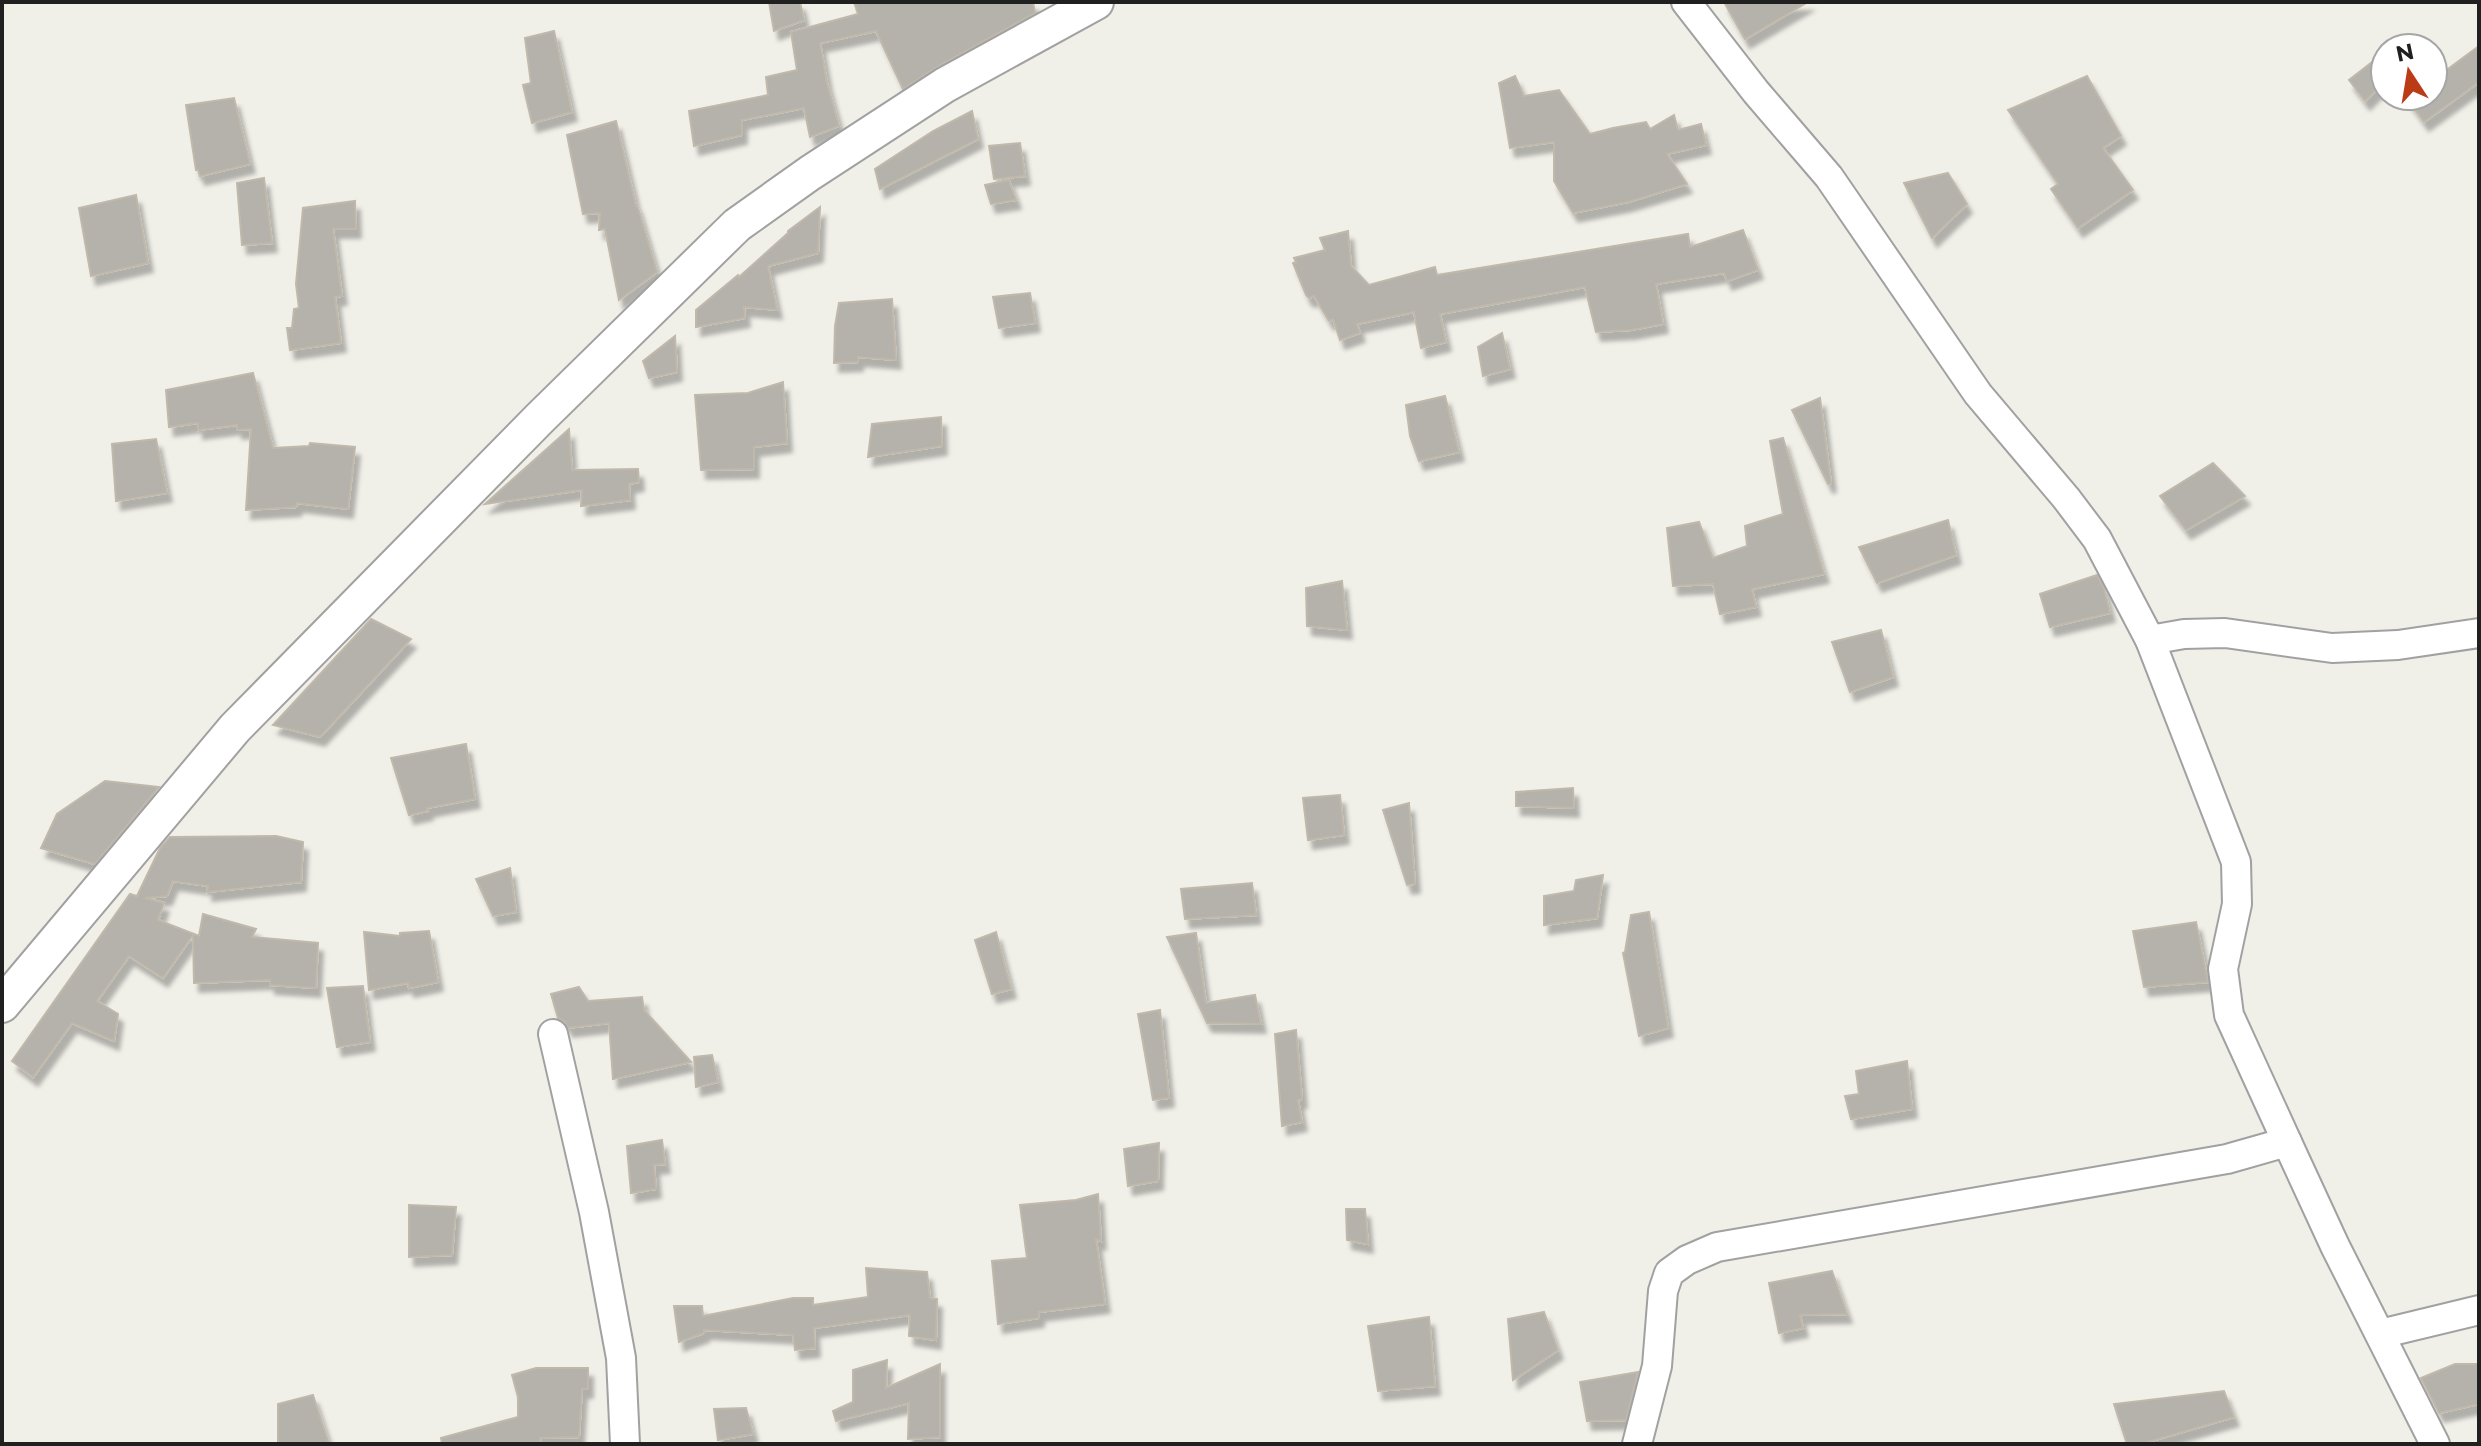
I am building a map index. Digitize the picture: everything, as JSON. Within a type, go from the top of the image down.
[{"type":"street","points":[[2,1005],[235,728],[540,418],[737,225],[945,85],[1096,2]]},
{"type":"street","points":[[1686,2],[1756,92],[1829,177],[1978,394],[2097,539],[2150,640],[2236,862],[2237,904],[2223,969],[2229,1015],[2287,1142],[2435,1444]]},
{"type":"street","points":[[2150,640],[2184,634],[2225,633],[2332,648],[2398,645],[2479,633]]},
{"type":"street","points":[[553,1034],[594,1212],[621,1358],[625,1444]]},
{"type":"street","points":[[1637,1444],[1657,1366],[1663,1291],[1669,1273],[1687,1260],[1717,1247],[2212,1162],[2287,1142]]},
{"type":"street","points":[[2380,1334],[2479,1310]]},
{"type":"building","points":[[769,2],[800,2],[804,20],[774,31]]},
{"type":"building","points":[[854,2],[1033,2],[1035,13],[903,89],[876,31],[820,43],[839,126],[810,137],[804,108],[742,120],[742,135],[694,146],[689,111],[768,95],[766,77],[797,70],[791,32],[858,14]]},
{"type":"building","points":[[1724,2],[1808,2],[1745,39]]},
{"type":"building","points":[[554,31],[572,112],[532,123],[523,85],[531,83],[525,38]]},
{"type":"building","points":[[2479,46],[2479,82],[2449,104],[2449,68]]},
{"type":"building","points":[[2369,64],[2369,97],[2365,101],[2349,80]]},
{"type":"building","points":[[1515,76],[1524,96],[1559,90],[1590,134],[1646,122],[1650,129],[1674,115],[1678,130],[1701,124],[1706,145],[1667,154],[1687,184],[1628,202],[1573,213],[1554,181],[1554,142],[1510,148],[1499,83]]},
{"type":"building","points":[[2087,76],[2121,136],[2103,148],[2133,190],[2078,228],[2051,189],[2058,184],[2008,110]]},
{"type":"building","points":[[234,98],[250,164],[200,176],[196,170],[186,105]]},
{"type":"building","points":[[972,111],[978,139],[880,189],[875,169],[933,131]]},
{"type":"building","points":[[2417,112],[2438,112],[2424,122]]},
{"type":"building","points":[[616,121],[636,206],[657,272],[619,300],[605,229],[599,230],[600,213],[583,214],[567,135]]},
{"type":"building","points":[[1020,143],[1025,176],[994,179],[989,146]]},
{"type":"building","points":[[1948,173],[1967,204],[1932,238],[1904,183]]},
{"type":"building","points":[[264,178],[272,243],[242,245],[237,183]]},
{"type":"building","points":[[1009,180],[1016,200],[991,204],[985,185]]},
{"type":"building","points":[[136,195],[148,263],[91,276],[79,208]]},
{"type":"building","points":[[355,201],[356,229],[333,229],[342,296],[335,297],[341,343],[290,350],[287,328],[292,328],[294,309],[299,308],[296,284],[303,208]]},
{"type":"building","points":[[820,207],[818,253],[768,266],[777,310],[744,307],[745,318],[696,327],[696,310]]},
{"type":"building","points":[[1743,230],[1758,270],[1727,281],[1724,273],[1656,284],[1663,324],[1596,332],[1585,287],[1440,314],[1446,342],[1421,348],[1414,312],[1357,324],[1360,333],[1340,340],[1333,319],[1329,321],[1314,296],[1309,298],[1306,295],[1293,263],[1296,262],[1294,258],[1325,250],[1320,238],[1348,231],[1351,266],[1369,285],[1435,267],[1437,275],[1688,234],[1690,247]]},
{"type":"building","points":[[1030,293],[1035,323],[999,328],[993,297]]},
{"type":"building","points":[[892,299],[896,360],[858,357],[858,362],[834,363],[839,303]]},
{"type":"building","points":[[1502,333],[1510,369],[1483,376],[1478,347]]},
{"type":"building","points":[[675,336],[677,372],[649,378],[643,361]]},
{"type":"building","points":[[253,373],[273,448],[309,446],[310,443],[355,447],[348,509],[297,503],[296,507],[246,510],[251,429],[237,430],[237,425],[198,430],[198,423],[169,427],[166,390]]},
{"type":"building","points":[[783,382],[787,443],[754,447],[754,469],[701,470],[695,395],[748,393]]},
{"type":"building","points":[[1445,396],[1459,452],[1419,461],[1410,436],[1406,405]]},
{"type":"building","points":[[1820,398],[1831,483],[1828,484],[1792,410]]},
{"type":"building","points":[[941,417],[942,446],[868,457],[872,424]]},
{"type":"building","points":[[569,429],[572,470],[638,469],[639,482],[629,484],[630,500],[581,506],[582,490],[485,504]]},
{"type":"building","points":[[1783,438],[1824,574],[1752,589],[1756,607],[1720,614],[1713,584],[1673,586],[1667,528],[1699,522],[1713,558],[1747,546],[1745,526],[1783,514],[1770,441]]},
{"type":"building","points":[[156,439],[167,493],[116,501],[112,444]]},
{"type":"building","points":[[2213,463],[2245,496],[2186,530],[2160,496]]},
{"type":"building","points":[[1948,520],[1956,555],[1877,583],[1859,547]]},
{"type":"building","points":[[2097,575],[2104,588],[2110,613],[2050,627],[2040,594]]},
{"type":"building","points":[[1342,581],[1347,630],[1307,626],[1306,588]]},
{"type":"building","points":[[371,619],[411,639],[320,737],[273,725]]},
{"type":"building","points":[[1881,630],[1893,677],[1850,692],[1832,642]]},
{"type":"building","points":[[466,744],[475,799],[427,808],[428,811],[409,815],[391,758]]},
{"type":"building","points":[[105,781],[159,787],[95,864],[41,848],[57,814]]},
{"type":"building","points":[[1573,788],[1574,808],[1516,806],[1516,792]]},
{"type":"building","points":[[1340,795],[1344,835],[1308,840],[1303,798]]},
{"type":"building","points":[[1409,803],[1415,884],[1407,885],[1383,810]]},
{"type":"building","points":[[276,836],[303,842],[301,882],[207,892],[208,886],[173,881],[167,896],[145,898],[164,903],[158,920],[199,936],[203,914],[256,929],[252,937],[318,943],[316,988],[270,985],[270,980],[194,983],[193,935],[163,978],[129,956],[97,1001],[118,1014],[114,1041],[72,1023],[33,1077],[12,1061],[130,894],[137,896],[160,848],[170,837]]},
{"type":"building","points":[[510,868],[516,912],[493,916],[476,879]]},
{"type":"building","points":[[1603,875],[1597,918],[1544,925],[1544,896],[1574,891],[1576,880]]},
{"type":"building","points":[[1252,883],[1256,915],[1185,919],[1181,889]]},
{"type":"building","points":[[1649,912],[1668,1028],[1639,1036],[1623,953],[1631,915]]},
{"type":"building","points":[[2196,922],[2208,982],[2144,987],[2133,931]]},
{"type":"building","points":[[429,931],[438,982],[409,988],[408,983],[369,990],[364,932],[400,936],[400,933]]},
{"type":"building","points":[[996,932],[1011,989],[992,994],[975,940]]},
{"type":"building","points":[[1196,933],[1206,1003],[1255,995],[1261,1024],[1207,1023],[1167,937]]},
{"type":"building","points":[[363,986],[370,1042],[337,1047],[327,988]]},
{"type":"building","points":[[579,987],[588,1001],[642,997],[644,1010],[691,1062],[613,1079],[609,1023],[568,1028],[558,1018],[551,994]]},
{"type":"building","points":[[1160,1010],[1169,1098],[1153,1100],[1138,1014]]},
{"type":"building","points":[[1296,1030],[1302,1099],[1298,1100],[1302,1122],[1282,1126],[1275,1034]]},
{"type":"building","points":[[712,1055],[718,1082],[696,1087],[694,1057]]},
{"type":"building","points":[[1907,1061],[1912,1109],[1851,1119],[1845,1096],[1859,1094],[1856,1071]]},
{"type":"building","points":[[662,1140],[665,1164],[654,1165],[656,1189],[631,1193],[627,1146]]},
{"type":"building","points":[[1159,1143],[1158,1181],[1128,1186],[1124,1149]]},
{"type":"building","points":[[1098,1194],[1101,1241],[1096,1239],[1105,1304],[1039,1312],[1039,1318],[998,1324],[992,1261],[1027,1258],[1020,1205],[1076,1200]]},
{"type":"building","points":[[409,1205],[456,1207],[452,1255],[409,1257]]},
{"type":"building","points":[[1346,1209],[1365,1209],[1368,1244],[1347,1240]]},
{"type":"building","points":[[866,1268],[927,1272],[930,1298],[937,1299],[936,1340],[909,1336],[910,1315],[814,1328],[815,1348],[795,1350],[793,1335],[704,1330],[704,1333],[679,1342],[674,1306],[702,1306],[703,1316],[793,1298],[813,1298],[813,1305],[868,1297]]},
{"type":"building","points":[[1832,1271],[1847,1314],[1800,1315],[1803,1328],[1779,1333],[1769,1283]]},
{"type":"building","points":[[1544,1312],[1558,1350],[1513,1380],[1508,1319]]},
{"type":"building","points":[[1429,1317],[1435,1386],[1378,1391],[1368,1326]]},
{"type":"building","points":[[887,1360],[886,1388],[940,1364],[940,1437],[908,1439],[909,1403],[836,1421],[833,1411],[853,1402],[853,1370]]},
{"type":"building","points":[[2455,1364],[2479,1364],[2479,1404],[2439,1413],[2421,1378]]},
{"type":"building","points":[[536,1368],[588,1368],[588,1389],[582,1389],[579,1437],[540,1438],[541,1444],[442,1444],[441,1438],[518,1417],[518,1397],[512,1375]]},
{"type":"building","points":[[1638,1372],[1626,1420],[1587,1421],[1580,1382]]},
{"type":"building","points":[[2224,1391],[2234,1417],[2141,1444],[2127,1444],[2114,1404]]},
{"type":"building","points":[[313,1395],[329,1444],[278,1444],[278,1404]]},
{"type":"building","points":[[746,1408],[753,1434],[718,1440],[714,1409]]}]
